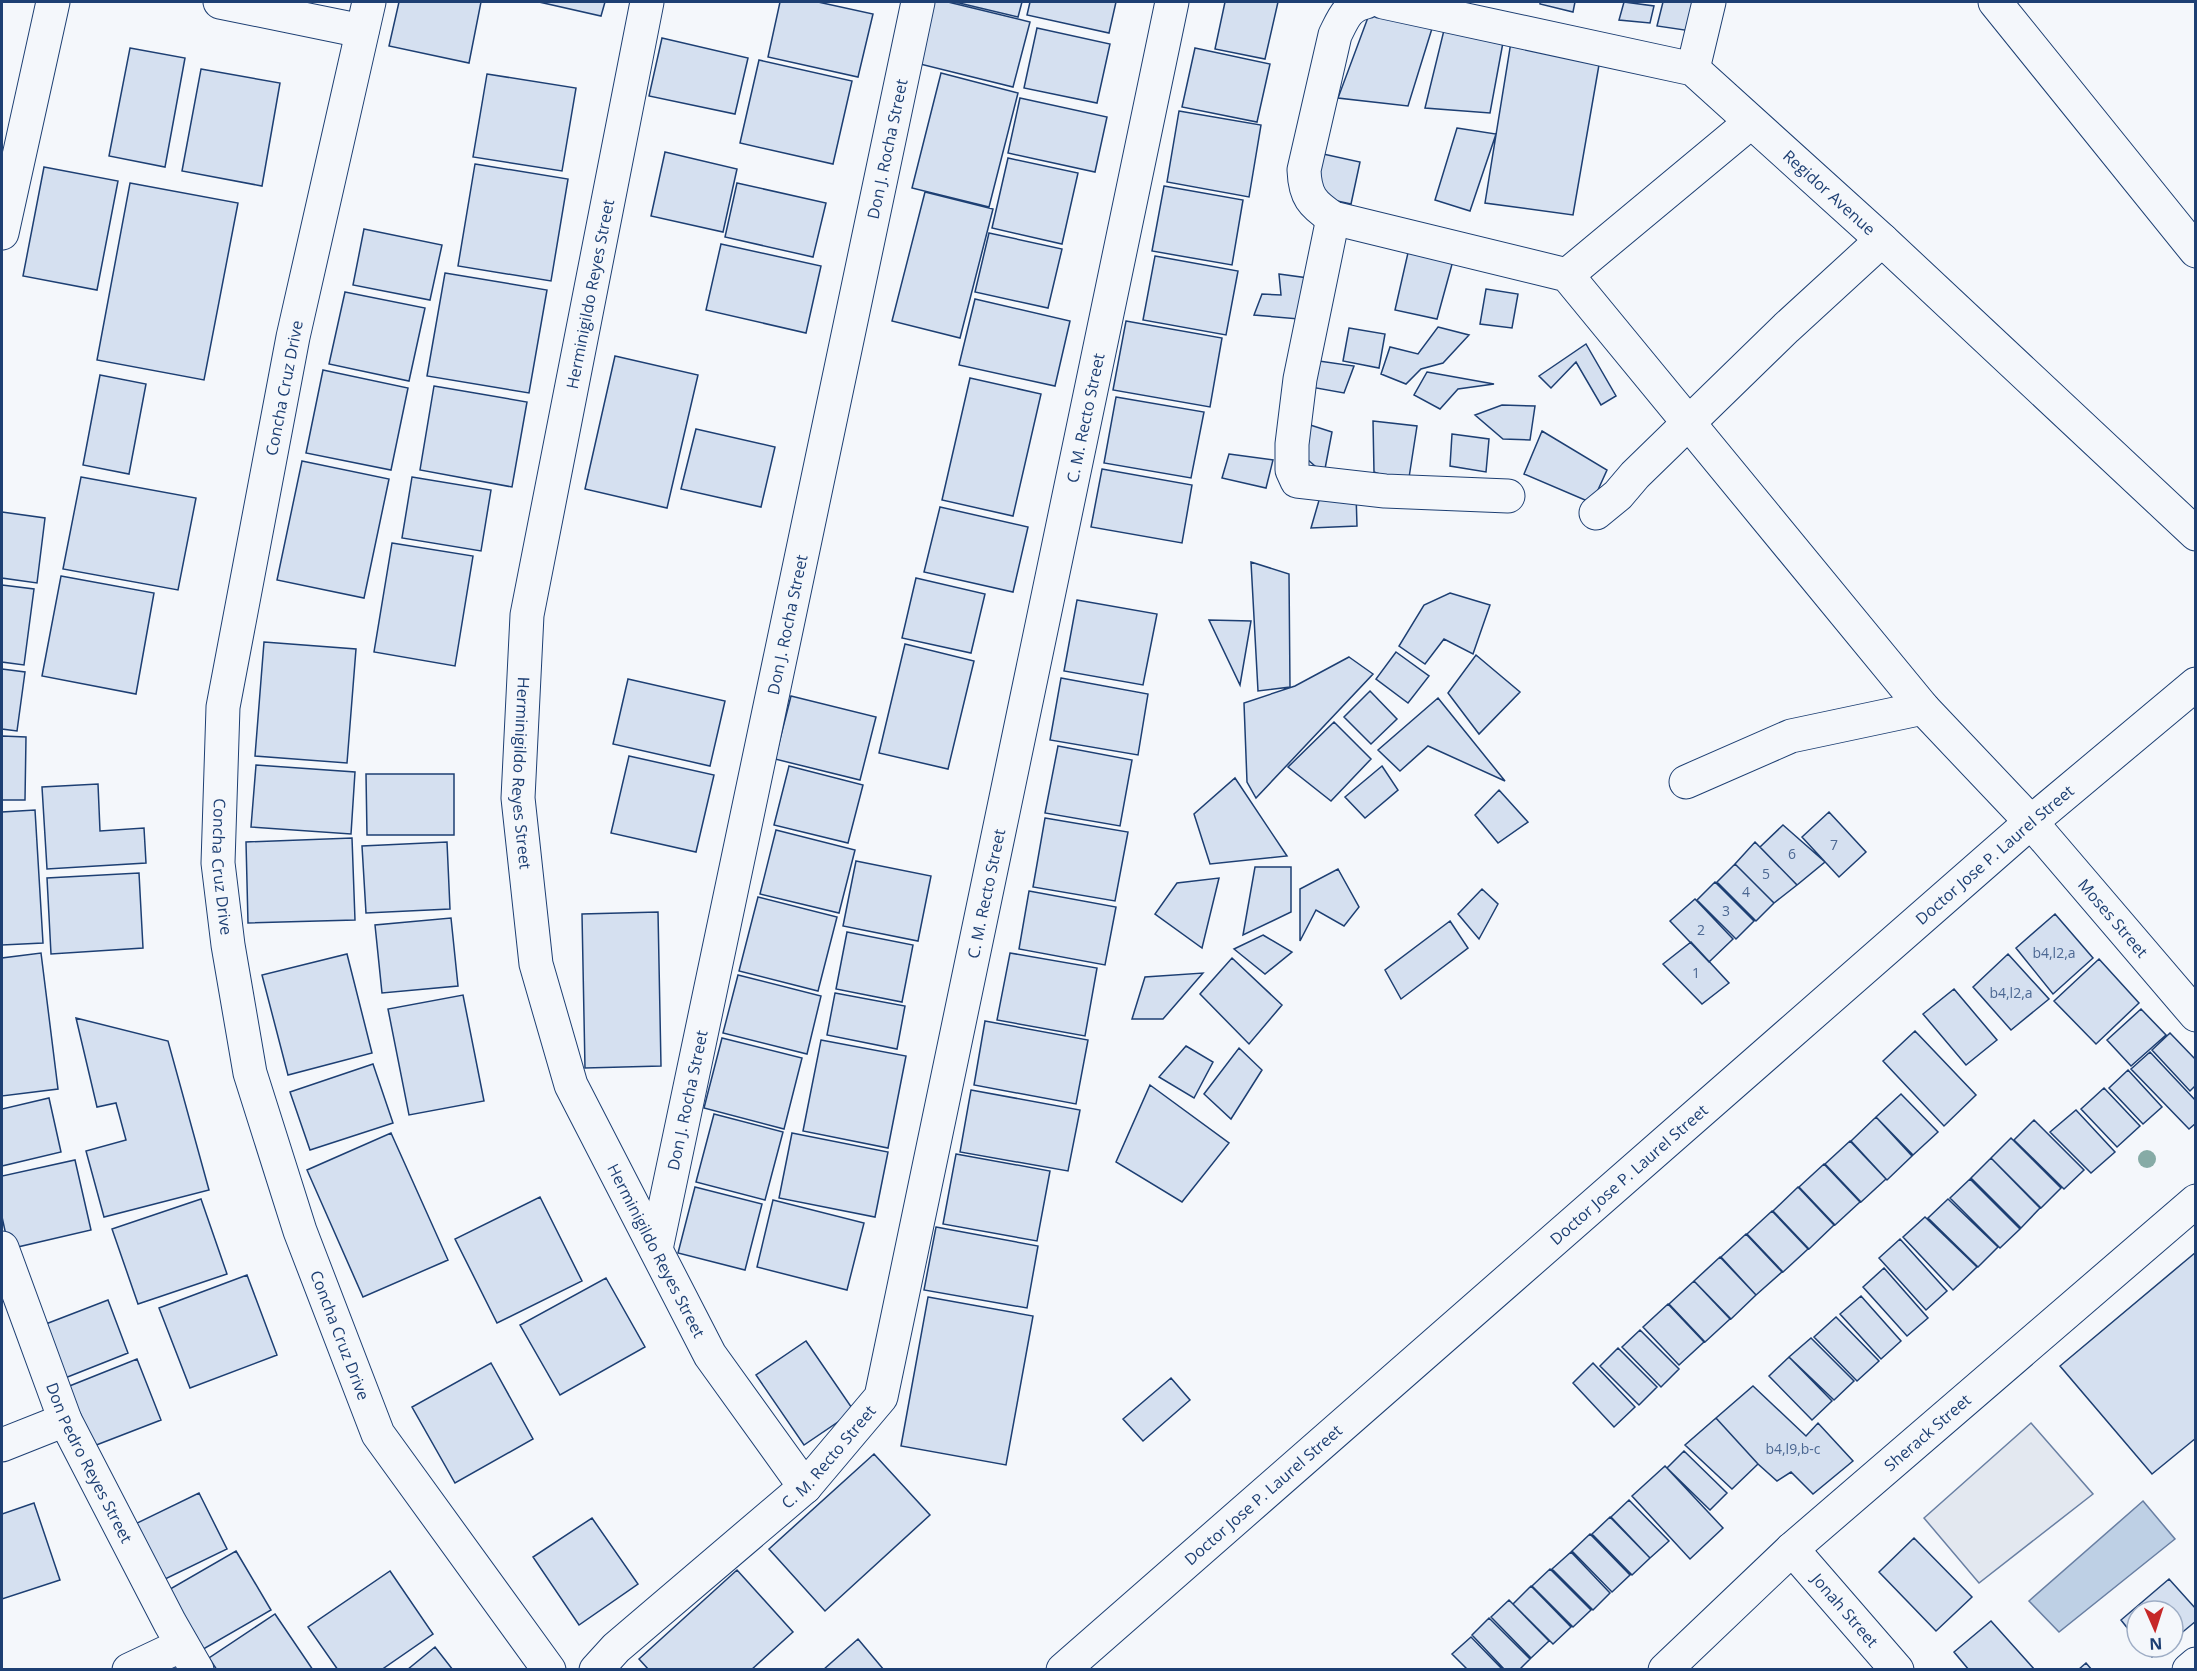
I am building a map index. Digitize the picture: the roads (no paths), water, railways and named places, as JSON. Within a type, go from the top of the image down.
[{"type":"street","points":[[2,233],[53,2]]},
{"type":"street","points":[[220,2],[366,16]]},
{"type":"street","name":"Herminigildo Reyes Street","points":[[648,2],[527,615],[518,798],[537,964],[571,1085],[710,1355],[805,1487]]},
{"type":"street","name":"Don J. Rocha Street","points":[[656,1249],[918,2]]},
{"type":"street","name":"C. M. Recto Street","points":[[596,1670],[616,1648],[805,1487],[881,1397],[1172,2]]},
{"type":"street","points":[[1365,2],[1355,4],[1343,17],[1335,35],[1304,170],[1305,185],[1314,205],[1333,218],[1567,275],[1751,122]]},
{"type":"street","points":[[1383,2],[1693,69],[1709,2]]},
{"type":"street","points":[[1995,2],[2196,251]]},
{"type":"street","name":"Concha Cruz Drive","points":[[366,16],[293,337],[223,707],[218,863],[228,945],[250,1073],[300,1231],[378,1434],[549,1670]]},
{"type":"street","name":"Regidor Avenue","points":[[1693,69],[1882,240],[2196,534]]},
{"type":"street","points":[[1333,218],[1300,379],[1292,444],[1292,470],[1297,481],[1384,491],[1508,496]]},
{"type":"street","points":[[1596,513],[1618,495],[1786,328],[1882,240]]},
{"type":"street","name":"Moses Street","points":[[1567,275],[1923,708],[2031,822],[2196,1015]]},
{"type":"street","name":"Doctor Jose P. Laurel Street","points":[[1063,1670],[2031,822],[2196,684]]},
{"type":"street","points":[[1686,782],[1791,736],[1923,708]]},
{"type":"street","name":"Sherack Street","points":[[1665,1670],[1792,1549],[2196,1201]]},
{"type":"street","name":"Don Pedro Reyes Street","points":[[2,1248],[65,1420],[190,1657]]},
{"type":"street","points":[[2,1445],[65,1420]]},
{"type":"street","name":"Jonah Street","points":[[1792,1549],[1897,1670]]},
{"type":"street","points":[[129,1670],[190,1657]]},
{"type":"street","points":[[2189,1670],[2196,1664]]},
{"type":"water","points":[[2143,1501],[2175,1539],[2059,1632],[2029,1601]]}]
